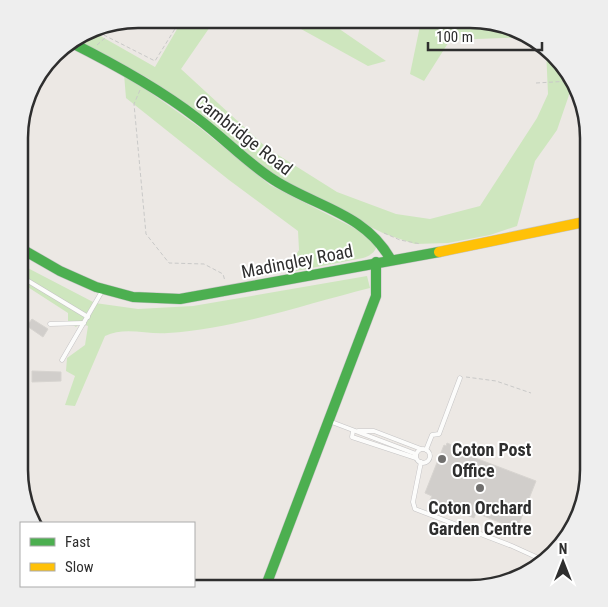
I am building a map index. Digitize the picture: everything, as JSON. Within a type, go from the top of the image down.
[{"type":"main road","name":"Cambridge Road","points":[[77,46],[144,83],[188,112],[272,179],[362,226],[381,240],[391,260]]},
{"type":"main road","name":"Madingley Road","points":[[28,253],[70,277],[102,291],[126,297],[180,299],[518,237],[580,223]]},
{"type":"main road","points":[[269,579],[376,296],[376,262]]},
{"type":"lane","points":[[28,281],[88,317]]},
{"type":"lane","points":[[62,360],[102,291]]},
{"type":"lane","points":[[50,324],[84,323]]},
{"type":"lane","points":[[416,456],[432,436],[439,434],[460,378]]},
{"type":"lane","points":[[330,421],[416,456],[421,462]]},
{"type":"lane","points":[[354,431],[374,431],[423,449],[430,455],[429,459],[421,462]]},
{"type":"lane","points":[[421,462],[413,502],[415,509],[537,557]]},
{"type":"path","points":[[100,34],[155,61],[176,28]]},
{"type":"path","points":[[102,39],[106,37]]},
{"type":"path","points":[[536,84],[565,82]]},
{"type":"path","points":[[144,83],[134,104],[146,234],[169,263],[204,264],[223,274],[227,291]]},
{"type":"path","points":[[378,231],[400,240],[429,245]]},
{"type":"path","points":[[460,378],[480,377],[531,393]]},
{"type":"green space","points":[[178,28],[209,28],[181,69],[267,148],[337,192],[396,214],[430,219],[480,206],[537,118],[548,94],[546,58],[566,83],[569,95],[557,130],[535,161],[517,226],[490,235],[448,243],[415,244],[385,234],[275,180],[148,78],[80,44],[98,35],[155,67]]},
{"type":"green space","points":[[338,28],[386,61],[368,66],[301,29]]},
{"type":"green space","points":[[420,28],[485,28],[516,38],[450,40],[424,81],[410,74]]},
{"type":"green space","points":[[124,74],[199,127],[270,185],[366,234],[377,242],[375,250],[363,258],[291,272],[291,263],[299,250],[298,231],[229,180],[126,98]]},
{"type":"green space","points":[[28,268],[95,303],[138,309],[193,306],[367,276],[370,288],[218,327],[168,333],[128,331],[105,336],[75,406],[65,405],[75,376],[66,371],[67,358],[85,345],[88,326],[80,323],[76,327],[68,322],[68,313],[28,287]]},
{"type":"building","points":[[32,319],[48,329],[43,337],[28,327]]},
{"type":"building","points":[[32,371],[61,372],[61,381],[32,382]]},
{"type":"building","points":[[447,443],[471,453],[470,456],[536,481],[517,529],[476,513],[474,518],[430,500],[432,496],[425,493],[444,445],[446,446]]},
{"type":"traffic: fast","points":[[77,46],[119,68],[182,107],[274,180],[354,221],[368,231],[391,260]]},
{"type":"traffic: fast","points":[[28,253],[60,271],[96,287],[133,297],[180,299],[439,252]]},
{"type":"traffic: fast","points":[[268,579],[376,296],[376,262]]},
{"type":"traffic: slow","points":[[439,252],[580,223]]},
{"type":"place","name":"Coton Post Office","points":[[442,459]]},
{"type":"place","name":"Coton Orchard Garden Centre","points":[[480,488]]}]
